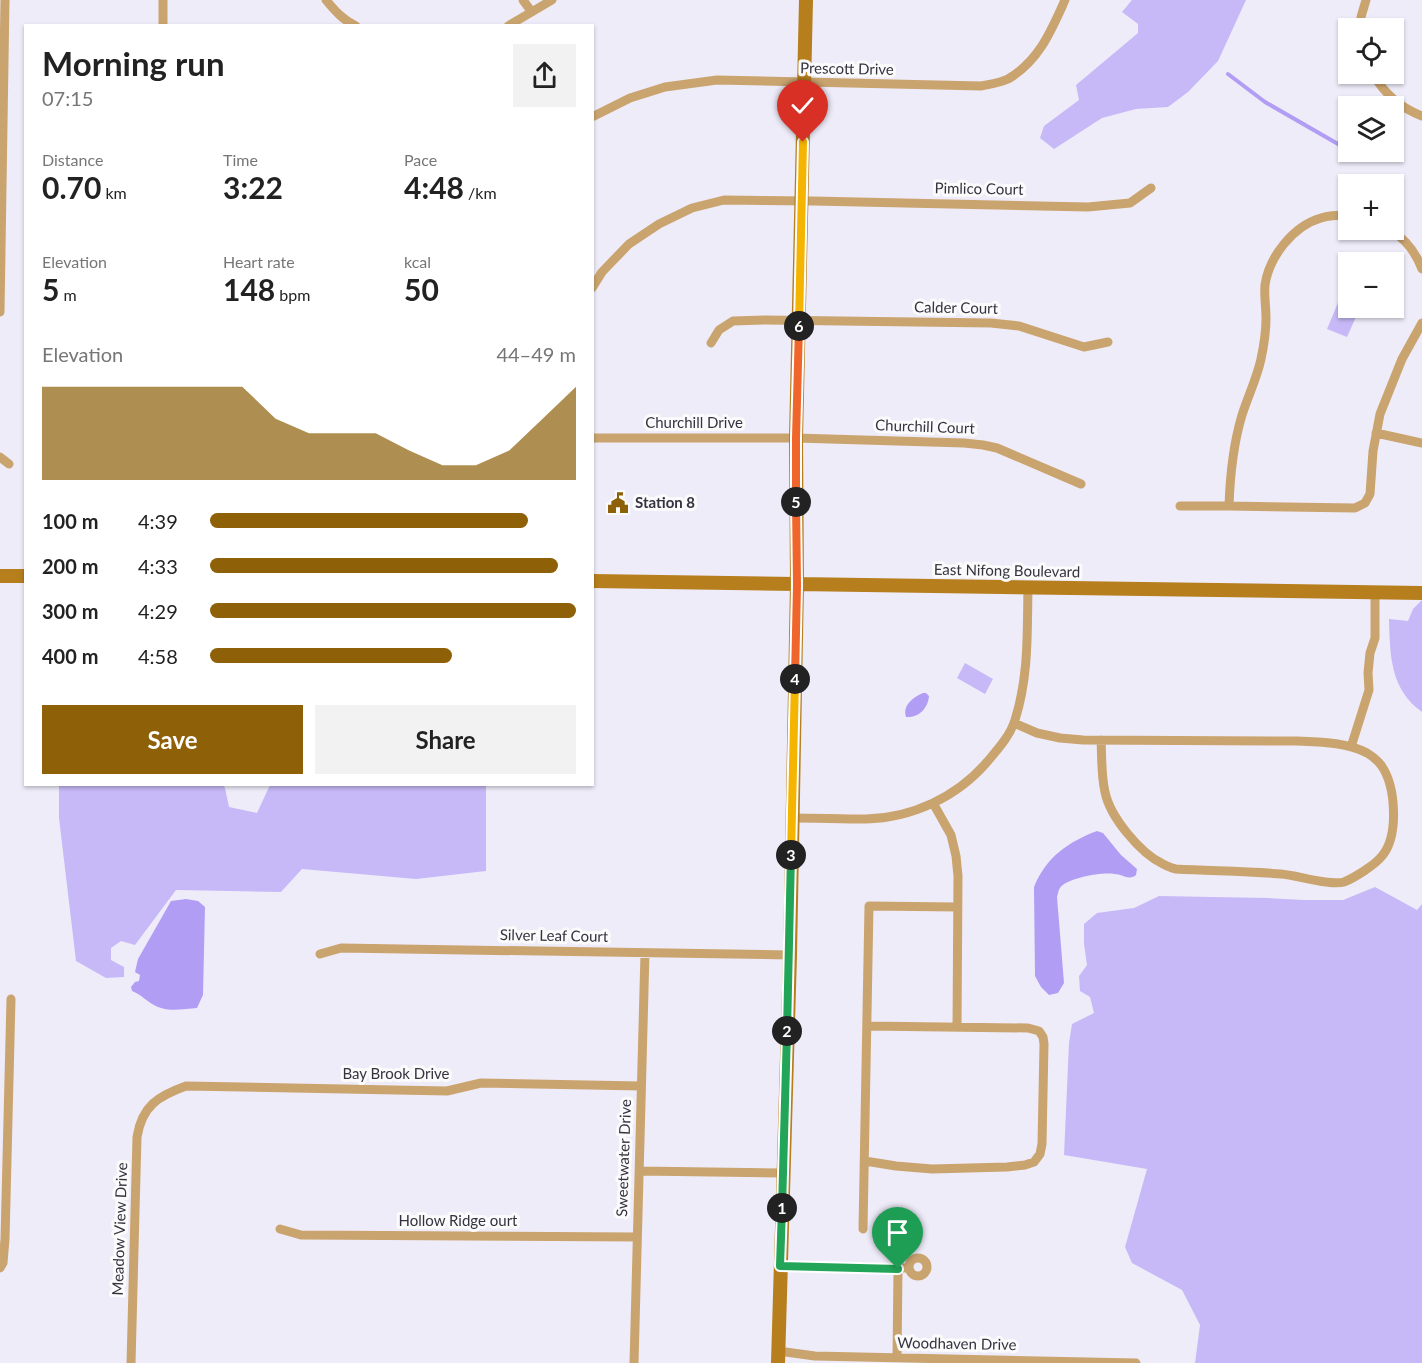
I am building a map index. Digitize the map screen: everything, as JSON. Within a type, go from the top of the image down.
[{"type":"street","points":[[0,312],[2,35],[5,0]]},
{"type":"street","points":[[163,0],[163,24]]},
{"type":"street","points":[[326,0],[335,13],[352,24]]},
{"type":"street","points":[[524,0],[531,11]]},
{"type":"street","points":[[511,24],[552,0]]},
{"type":"street","points":[[778,1357],[797,585],[796,438],[806,0]]},
{"type":"street","name":"Prescott Drive","points":[[594,116],[630,98],[665,87],[717,80],[981,86],[999,82],[1030,63],[1042,48],[1065,0]]},
{"type":"street","points":[[1361,18],[1366,0]]},
{"type":"street","points":[[1378,84],[1395,101],[1411,112],[1422,116]]},
{"type":"street","name":"Pimlico Court","points":[[594,285],[602,272],[630,244],[658,224],[692,208],[724,200],[1088,207],[1130,203],[1151,188]]},
{"type":"street","points":[[1229,506],[1233,456],[1264,343],[1265,286],[1270,265],[1282,247],[1300,229],[1320,218],[1338,215]]},
{"type":"street","points":[[1403,240],[1412,250],[1422,269]]},
{"type":"street","name":"Calder Court","points":[[711,343],[719,330],[733,321],[799,320],[991,323],[1019,326],[1084,347],[1108,342]]},
{"type":"street","points":[[1180,506],[1355,508],[1365,503],[1370,494],[1372,451],[1380,414],[1402,359],[1422,323]]},
{"type":"street","points":[[1376,433],[1422,443]]},
{"type":"street","name":"Churchill Drive","points":[[594,438],[796,438]]},
{"type":"street","name":"Churchill Court","points":[[796,438],[964,442],[983,445],[997,448],[1081,484]]},
{"type":"street","points":[[0,457],[9,464]]},
{"type":"street","points":[[0,576],[24,576]]},
{"type":"street","name":"East Nifong Boulevard","points":[[594,581],[1422,593]]},
{"type":"street","points":[[792,818],[868,819],[896,815],[933,803],[958,789],[980,770],[1001,745],[1014,723],[1026,665],[1028,588]]},
{"type":"street","points":[[1352,747],[1370,690],[1368,673],[1370,653],[1375,638],[1375,593]]},
{"type":"street","points":[[1014,723],[1037,733],[1060,738],[1296,741],[1352,747],[1368,753],[1380,764],[1388,779],[1392,791],[1392,835],[1383,855],[1371,866],[1343,882],[1329,882],[1283,874],[1176,869],[1161,864],[1135,843],[1110,809],[1105,792],[1101,740]]},
{"type":"street","points":[[933,803],[951,835],[956,856],[958,876],[957,1027]]},
{"type":"street","points":[[863,1229],[869,906],[957,907]]},
{"type":"street","name":"Silver Leaf Court","points":[[320,954],[341,948],[789,955]]},
{"type":"street","name":"Sweetwater Drive","points":[[634,1363],[645,953]]},
{"type":"street","points":[[0,1268],[3,1263],[5,1239],[4,1083],[11,999]]},
{"type":"street","points":[[865,1161],[932,1169],[1025,1166],[1034,1162],[1040,1154],[1042,1144],[1044,1044],[1039,1031],[1028,1028],[867,1026]]},
{"type":"street","name":"Bay Brook Drive","points":[[154,1101],[168,1092],[186,1086],[447,1091],[481,1083],[641,1086]]},
{"type":"street","name":"Meadow View Drive","points":[[131,1363],[137,1137],[140,1123],[154,1101]]},
{"type":"street","points":[[639,1171],[783,1173]]},
{"type":"street","name":"Hollow Ridge ourt","points":[[280,1229],[301,1234],[636,1237]]},
{"type":"street","points":[[780,1266],[909,1268]]},
{"type":"street","points":[[897,1358],[898,1269]]},
{"type":"street","name":"Woodhaven Drive","points":[[778,1357],[1136,1363]]},
{"type":"shaded area","points":[[1132,0],[1246,0],[1218,61],[1188,92],[1168,107],[1136,109],[1102,118],[1054,149],[1040,138],[1044,126],[1079,100],[1076,85],[1138,33],[1138,24],[1122,12]]},
{"type":"shaded area","points":[[1338,303],[1338,318],[1356,318],[1347,337],[1327,329]]},
{"type":"shaded area","points":[[1422,600],[1422,712],[1403,693],[1398,682],[1391,658],[1389,619],[1408,621],[1413,609]]},
{"type":"shaded area","points":[[965,663],[993,679],[985,694],[957,678]]},
{"type":"shaded area","points":[[923,693],[929,696],[924,709],[915,716],[906,717],[909,702]]},
{"type":"shaded area","points":[[59,786],[224,786],[229,807],[257,813],[270,786],[486,786],[486,871],[416,879],[302,869],[281,892],[176,890],[135,945],[121,941],[111,948],[111,960],[124,967],[124,977],[106,978],[76,961],[59,818]]},
{"type":"shaded area","points":[[1097,831],[1103,833],[1121,855],[1137,869],[1136,875],[1125,877],[1117,874],[1093,875],[1070,881],[1060,888],[1057,897],[1064,983],[1058,993],[1049,995],[1035,976],[1034,887],[1045,867],[1059,852]]},
{"type":"shaded area","points":[[1375,887],[1417,910],[1422,904],[1422,1363],[1195,1363],[1200,1325],[1182,1290],[1132,1263],[1125,1247],[1147,1169],[1064,1155],[1069,1043],[1072,1024],[1094,1013],[1090,997],[1080,991],[1079,976],[1087,965],[1084,924],[1097,913],[1134,908],[1159,896],[1343,900]]},
{"type":"shaded area","points":[[186,899],[198,901],[205,907],[203,995],[197,1008],[163,1009],[132,991],[131,987],[139,981],[140,975],[135,972],[138,959],[171,901]]},
{"type":"waterway","points":[[1228,74],[1265,102],[1338,144]]},
{"type":"place","name":"Station 8","points":[[618,503]]},
{"type":"route","points":[[803,142],[796,438],[797,585],[780,1266],[898,1269]]}]
